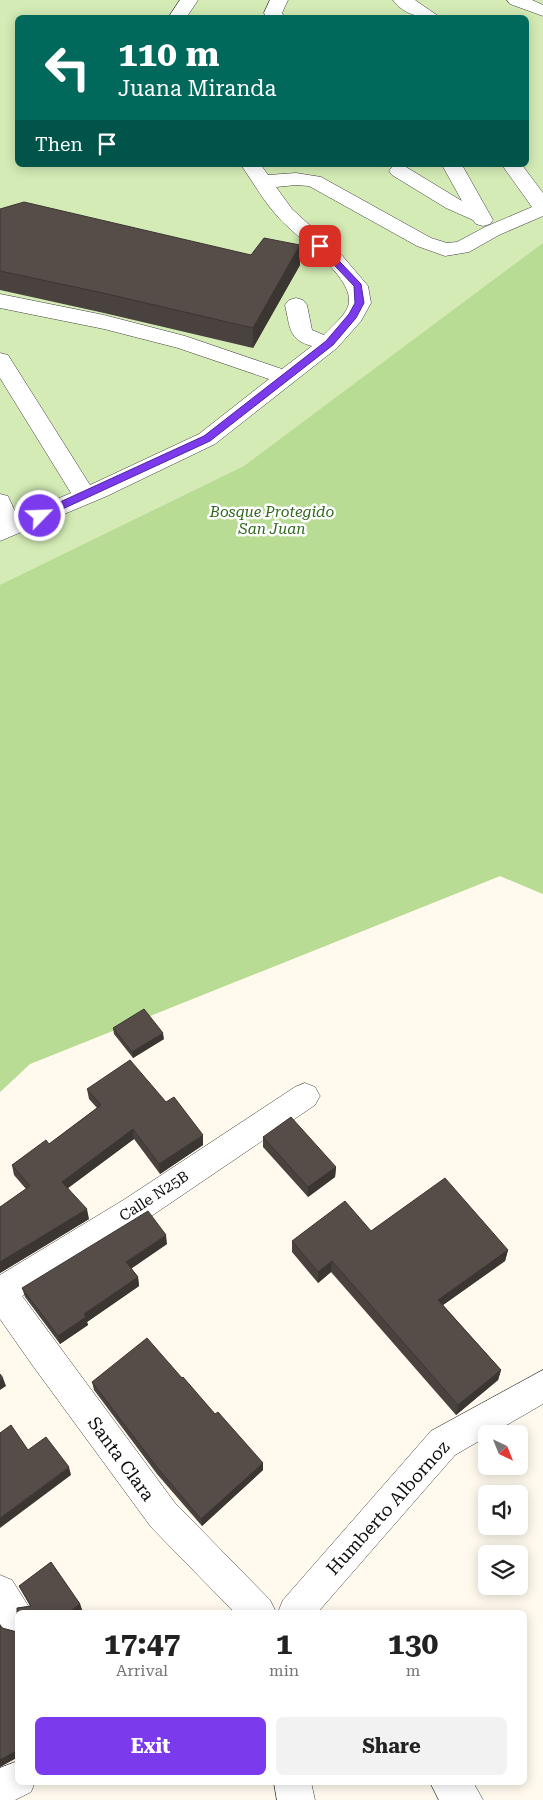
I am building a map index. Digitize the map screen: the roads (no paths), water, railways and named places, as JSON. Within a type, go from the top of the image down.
[{"type":"street","points":[[179,15],[189,0]]},
{"type":"street","points":[[274,15],[273,13],[279,0]]},
{"type":"street","points":[[402,0],[427,15]]},
{"type":"street","points":[[516,0],[543,11]]},
{"type":"street","points":[[453,167],[486,224]]},
{"type":"street","points":[[256,174],[314,181],[424,242],[445,250],[462,248],[486,224],[541,210],[542,206],[513,167]]},
{"type":"street","points":[[399,171],[486,224]]},
{"type":"street","points":[[0,502],[5,531],[85,496],[207,438],[329,343],[353,316],[360,303],[358,286],[332,256],[285,213],[256,174]]},
{"type":"street","points":[[0,301],[104,322],[185,343],[284,377]]},
{"type":"street","points":[[296,305],[302,333],[312,339],[329,343]]},
{"type":"street","points":[[0,360],[85,496]]},
{"type":"street","name":"Calle N25B","points":[[0,1292],[136,1209],[305,1096]]},
{"type":"street","name":"Santa Clara","points":[[0,1292],[163,1515],[256,1610]]},
{"type":"street","name":"Humberto Albornoz","points":[[297,1610],[443,1443],[543,1386]]},
{"type":"street","points":[[0,1592],[15,1615]]},
{"type":"street","points":[[0,1788],[15,1780]]},
{"type":"street","points":[[293,1785],[296,1800]]},
{"type":"street","points":[[451,1785],[464,1800]]},
{"type":"park label","name":"Bosque Protegido San Juan","points":[[272,520]]}]
